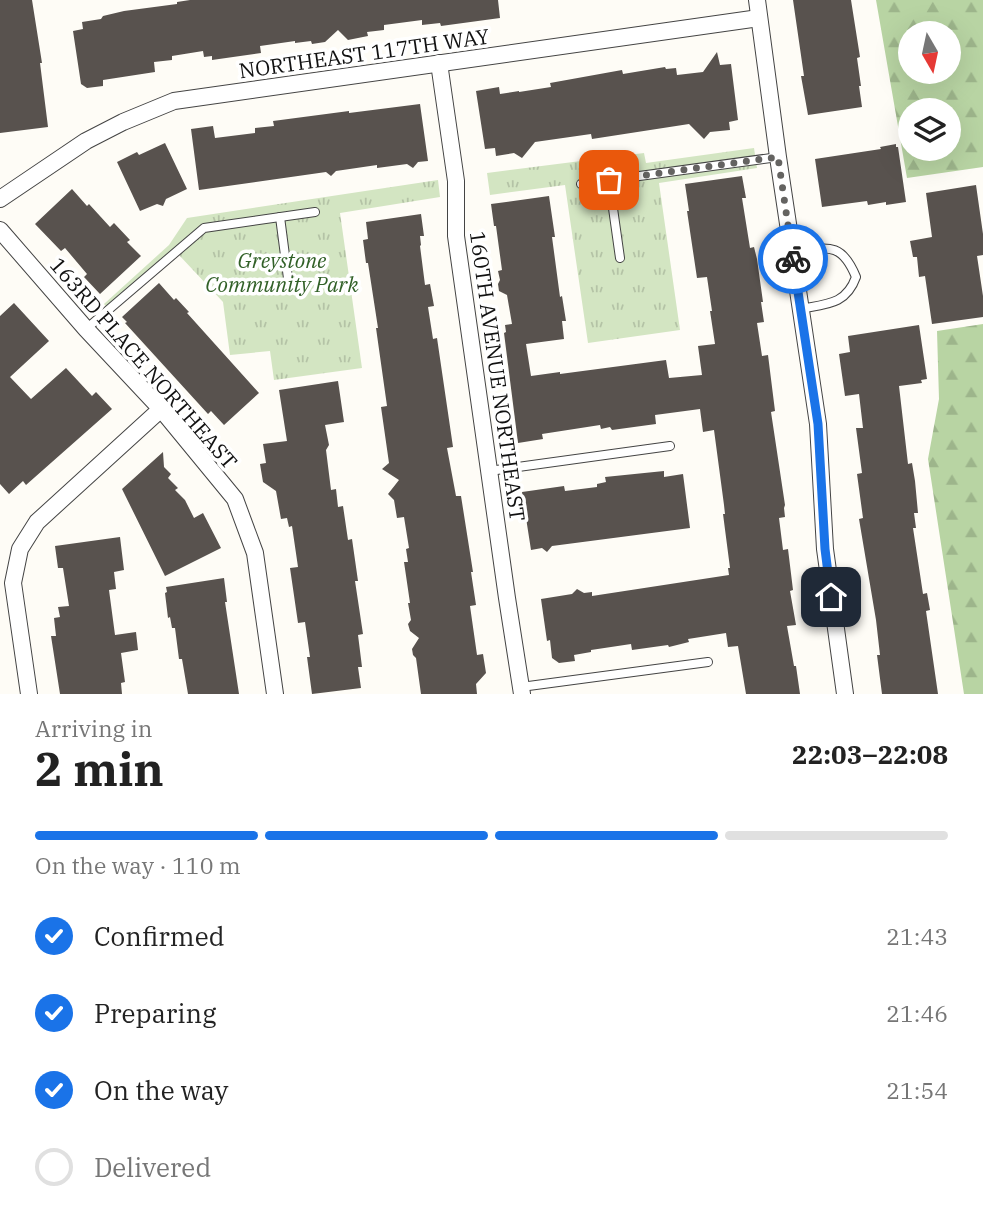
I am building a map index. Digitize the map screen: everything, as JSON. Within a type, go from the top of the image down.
[{"type":"street","points":[[757,0],[818,424],[825,549],[845,694]]},
{"type":"street","name":"NORTHEAST 117TH WAY","points":[[0,199],[86,141],[174,101],[759,18]]},
{"type":"street","name":"160TH AVENUE NORTHEAST","points":[[439,63],[456,181],[456,236],[522,691]]},
{"type":"street","name":"163RD PLACE NORTHEAST","points":[[0,230],[86,329],[161,409],[235,499],[255,553],[275,694]]},
{"type":"street","points":[[29,694],[13,583],[20,550],[37,522],[161,409]]},
{"type":"lane","points":[[581,184],[778,157]]},
{"type":"lane","points":[[609,180],[620,258]]},
{"type":"lane","points":[[86,329],[204,228],[315,212]]},
{"type":"lane","points":[[280,217],[289,286]]},
{"type":"lane","points":[[792,253],[826,248],[840,252],[850,262],[856,277],[852,289],[836,302],[800,309]]},
{"type":"lane","points":[[489,471],[670,446]]},
{"type":"lane","points":[[522,691],[708,662]]},
{"type":"green space","points":[[876,0],[983,0],[983,167],[907,178],[904,161],[961,161],[961,98],[898,98],[898,126]]},
{"type":"green space","points":[[754,148],[757,168],[659,183],[680,330],[588,343],[565,185],[490,195],[487,173],[644,153],[646,163]]},
{"type":"green space","name":"Greystone Community Park","points":[[438,180],[440,197],[340,213],[362,368],[274,380],[270,351],[230,355],[223,302],[179,255],[111,312],[104,304],[169,245],[187,218]]},
{"type":"green space","points":[[983,324],[983,694],[964,694],[928,459],[939,399],[937,331]]},
{"type":"building","points":[[0,0],[32,0],[48,127],[0,133]]},
{"type":"building","points":[[190,0],[498,0],[500,18],[441,26],[440,23],[422,25],[422,20],[384,25],[384,30],[367,32],[368,36],[348,40],[338,30],[325,42],[312,44],[311,41],[295,41],[260,46],[261,53],[212,60],[212,56],[204,57],[203,51],[154,62],[155,72],[103,80],[103,86],[87,88],[81,84],[73,31],[83,29],[82,22],[124,11]]},
{"type":"building","points":[[793,0],[851,0],[860,57],[857,58],[862,107],[808,115]]},
{"type":"building","points":[[717,52],[720,65],[731,64],[738,120],[729,122],[730,130],[710,132],[704,139],[689,124],[592,139],[591,134],[535,142],[522,158],[514,153],[496,156],[495,148],[485,149],[476,91],[499,87],[500,94],[519,92],[551,87],[550,83],[622,70],[623,74],[665,67],[676,68],[677,75],[703,72]]},
{"type":"building","points":[[420,104],[428,161],[418,162],[413,168],[407,164],[377,168],[377,165],[336,171],[331,176],[326,172],[199,190],[191,129],[213,126],[215,138],[255,133],[255,128],[274,126],[273,121]]},
{"type":"building","points":[[165,143],[187,189],[166,199],[163,206],[157,204],[140,211],[117,162]]},
{"type":"building","points":[[896,144],[898,147],[906,202],[868,205],[867,201],[822,207],[815,159],[881,149],[880,147]]},
{"type":"building","points":[[742,176],[746,198],[742,198],[750,248],[754,247],[757,259],[763,302],[764,322],[757,323],[762,356],[768,355],[775,411],[771,412],[785,505],[785,517],[779,518],[783,550],[788,549],[793,590],[790,591],[796,625],[787,626],[800,694],[746,694],[738,646],[728,647],[726,633],[688,639],[689,642],[669,647],[632,650],[631,644],[591,650],[574,655],[575,661],[559,663],[552,658],[541,599],[572,594],[577,589],[584,593],[592,592],[592,596],[729,575],[725,514],[714,430],[703,432],[700,409],[655,415],[656,424],[612,430],[610,427],[601,429],[600,425],[542,434],[543,439],[518,443],[504,333],[505,325],[512,324],[507,295],[499,291],[498,284],[498,271],[502,270],[491,204],[549,196],[560,297],[562,296],[566,321],[562,321],[564,339],[526,344],[531,376],[666,360],[669,378],[702,375],[698,346],[715,344],[707,277],[697,278],[685,184]]},
{"type":"building","points":[[976,185],[983,234],[983,255],[977,256],[983,317],[932,324],[925,276],[919,277],[917,257],[913,257],[910,241],[932,237],[926,193]]},
{"type":"building","points":[[72,189],[110,227],[114,223],[141,256],[100,294],[84,277],[87,274],[65,248],[61,251],[35,224]]},
{"type":"building","points":[[421,214],[424,236],[420,236],[420,246],[425,285],[430,284],[434,306],[428,307],[433,339],[437,338],[453,447],[447,448],[456,496],[461,496],[473,572],[476,605],[470,606],[477,655],[483,654],[486,673],[476,684],[477,694],[421,694],[416,658],[412,649],[419,638],[410,631],[408,624],[411,620],[410,603],[404,562],[408,562],[406,549],[409,548],[404,517],[397,518],[394,500],[388,494],[399,480],[382,469],[389,463],[381,407],[387,406],[378,328],[363,240],[368,239],[366,222]]},
{"type":"building","points":[[159,283],[189,312],[187,313],[259,393],[224,425],[211,411],[208,414],[122,317]]},
{"type":"building","points":[[14,303],[49,341],[10,377],[31,399],[66,368],[92,396],[96,392],[112,409],[26,485],[23,481],[9,494],[0,484],[0,316]]},
{"type":"building","points":[[919,325],[927,379],[921,380],[922,383],[899,386],[908,464],[912,463],[915,481],[918,513],[914,513],[916,528],[913,528],[923,594],[927,593],[930,610],[926,611],[938,694],[882,694],[876,620],[859,519],[863,518],[857,474],[862,473],[856,428],[863,428],[859,394],[845,396],[839,354],[850,352],[848,336]]},
{"type":"building","points":[[338,381],[344,422],[325,425],[329,445],[326,450],[331,490],[336,489],[338,507],[343,506],[348,540],[352,539],[363,634],[358,635],[362,667],[358,667],[361,688],[312,694],[305,622],[298,623],[290,568],[298,567],[292,526],[289,527],[287,518],[281,519],[276,491],[263,482],[260,464],[266,463],[263,444],[287,441],[279,390]]},
{"type":"building","points":[[163,452],[164,467],[171,474],[168,478],[178,488],[175,490],[185,500],[194,518],[203,513],[221,548],[165,576],[122,489]]},
{"type":"building","points":[[664,471],[664,477],[683,474],[690,528],[552,546],[547,552],[542,548],[531,550],[522,492],[564,486],[565,491],[597,487],[597,484],[606,482],[605,477]]},
{"type":"building","points":[[120,537],[124,570],[114,572],[116,589],[109,590],[115,635],[136,632],[138,650],[121,653],[125,682],[121,683],[122,694],[60,694],[51,636],[56,636],[54,618],[60,617],[58,607],[69,606],[63,568],[58,568],[55,546]]},
{"type":"building","points":[[224,578],[239,694],[188,694],[175,628],[172,628],[170,617],[168,618],[166,587]]},
{"type":"way so far","points":[[609,180],[778,157],[793,259]]},
{"type":"route","points":[[793,259],[818,424],[825,549],[831,597]]}]
